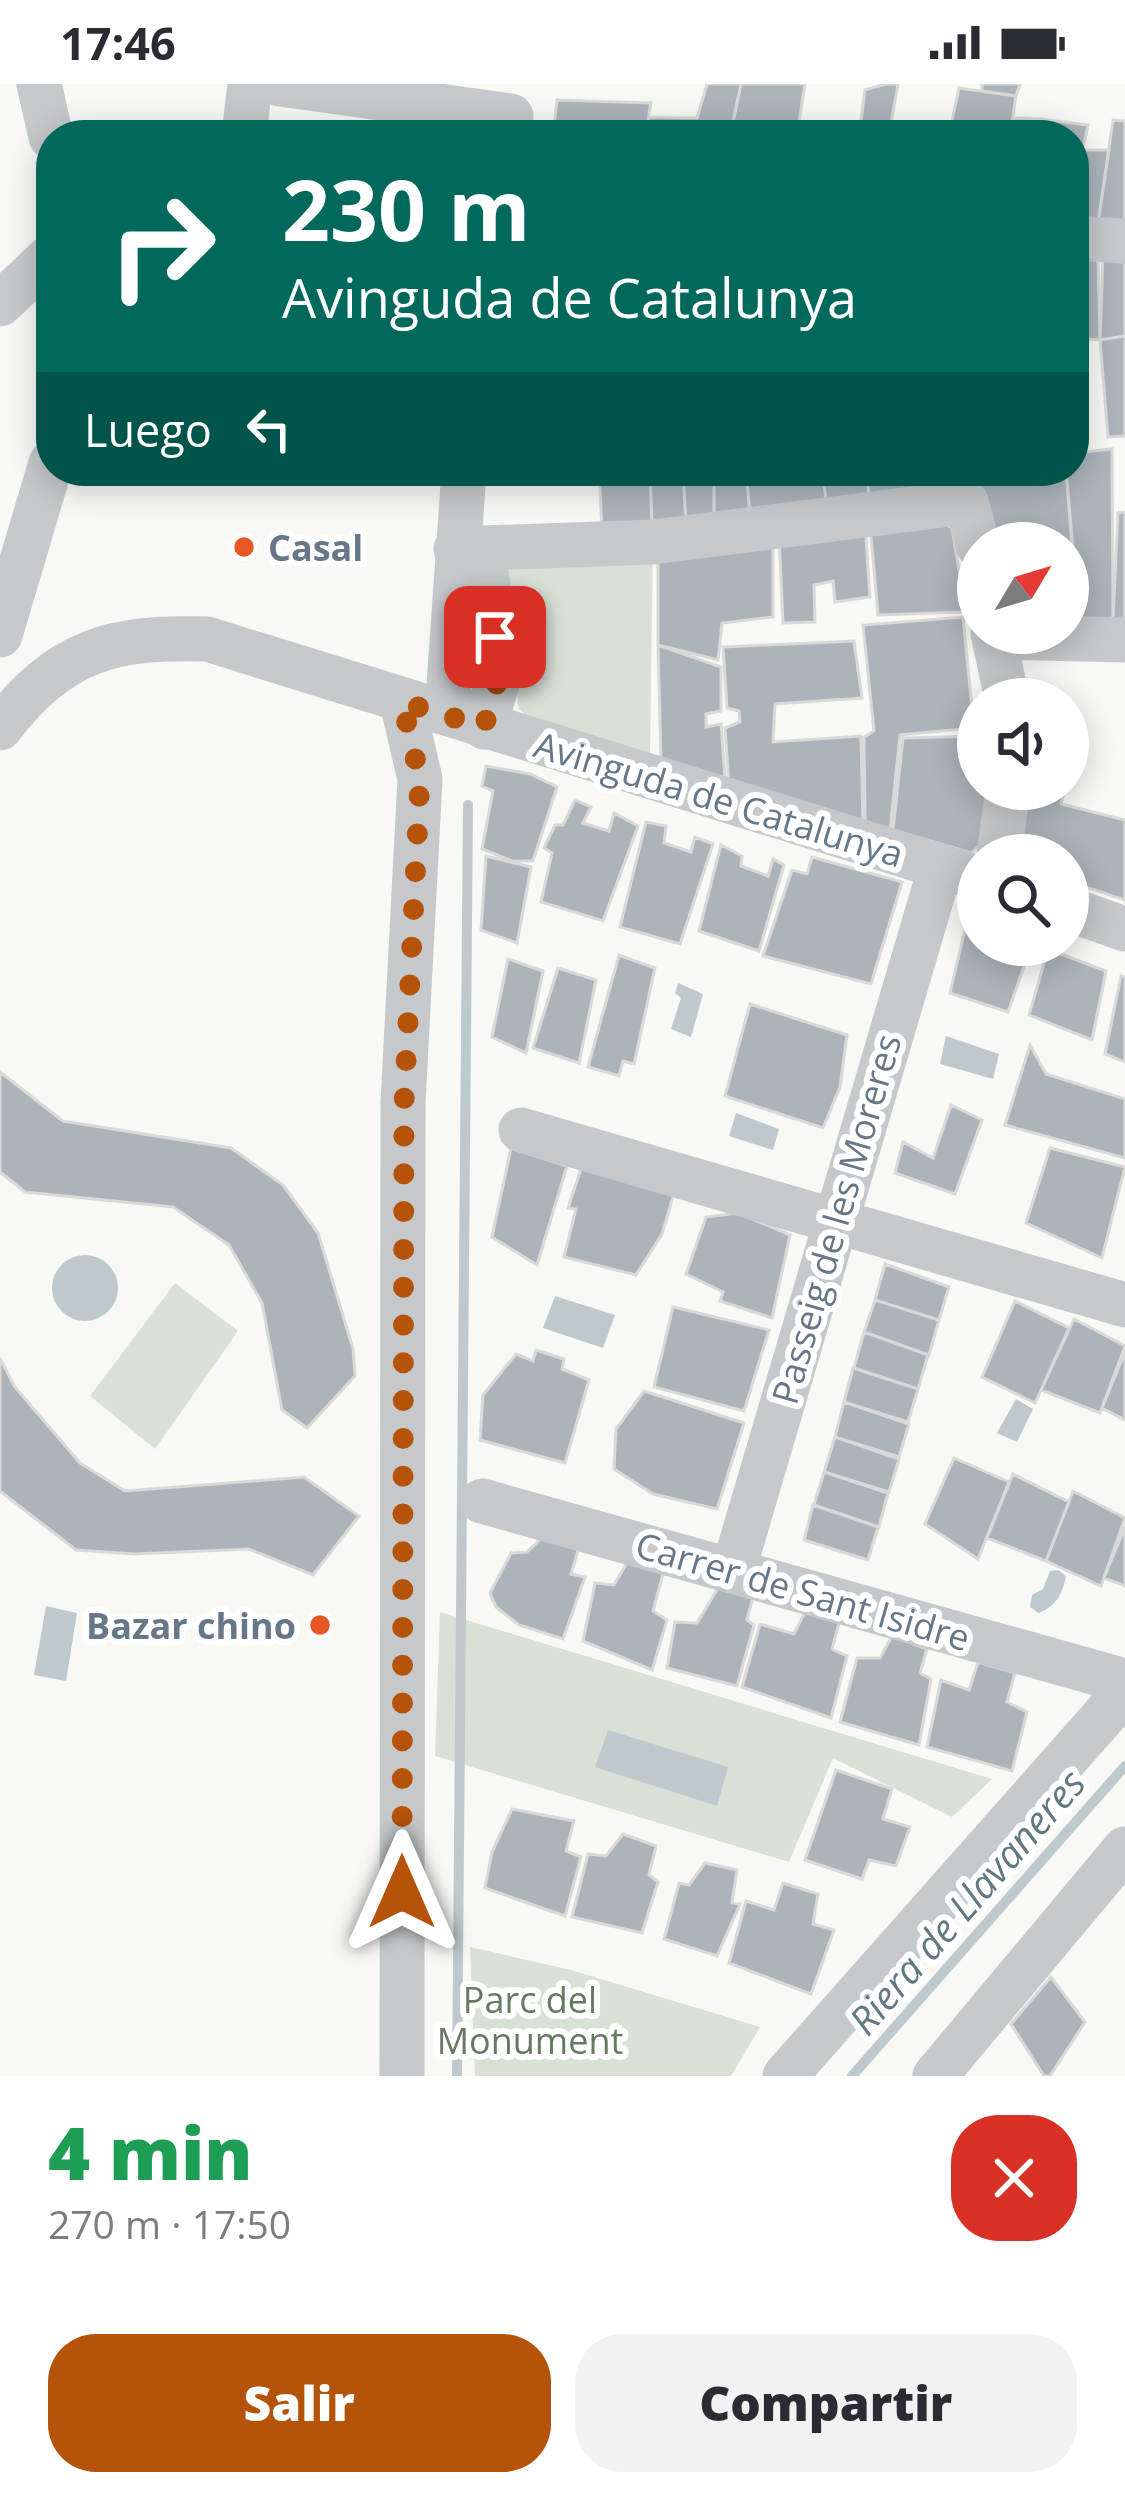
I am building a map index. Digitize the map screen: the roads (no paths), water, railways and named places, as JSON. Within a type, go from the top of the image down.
[{"type":"street","points":[[39,84],[47,120]]},
{"type":"street","points":[[246,120],[250,84]]},
{"type":"street","points":[[280,84],[512,112]]},
{"type":"street","points":[[1089,239],[1125,241]]},
{"type":"street","points":[[7,298],[36,270]]},
{"type":"street","points":[[0,635],[44,486]]},
{"type":"street","points":[[462,486],[456,549],[465,720]]},
{"type":"street","points":[[456,549],[957,525]]},
{"type":"street","name":"Avinguda de Catalunya","points":[[0,728],[26,694],[79,657],[135,637],[207,639],[957,871]]},
{"type":"street","points":[[1089,639],[1125,640]]},
{"type":"street","points":[[402,702],[420,779],[404,1103],[402,2076]]},
{"type":"street","name":"Passeig de les Moreres","points":[[733,1571],[833,1222],[957,878]]},
{"type":"street","points":[[1089,916],[1125,928]]},
{"type":"street","points":[[521,1130],[1125,1305]]},
{"type":"street","name":"Carrer de Sant Isidre","points":[[482,1501],[1125,1681]]},
{"type":"street","points":[[785,2076],[1125,1692]]},
{"type":"street","points":[[934,2076],[1123,1856]]},
{"type":"waterway","points":[[457,2076],[468,805]]},
{"type":"waterway","name":"Riera de Llavaneres","points":[[852,2076],[1125,1766]]},
{"type":"place","name":"Casal","points":[[244,547]]},
{"type":"place","name":"Bazar chino","points":[[320,1625]]},
{"type":"park label","name":"Parc del Monument","points":[[530,2020]]}]
